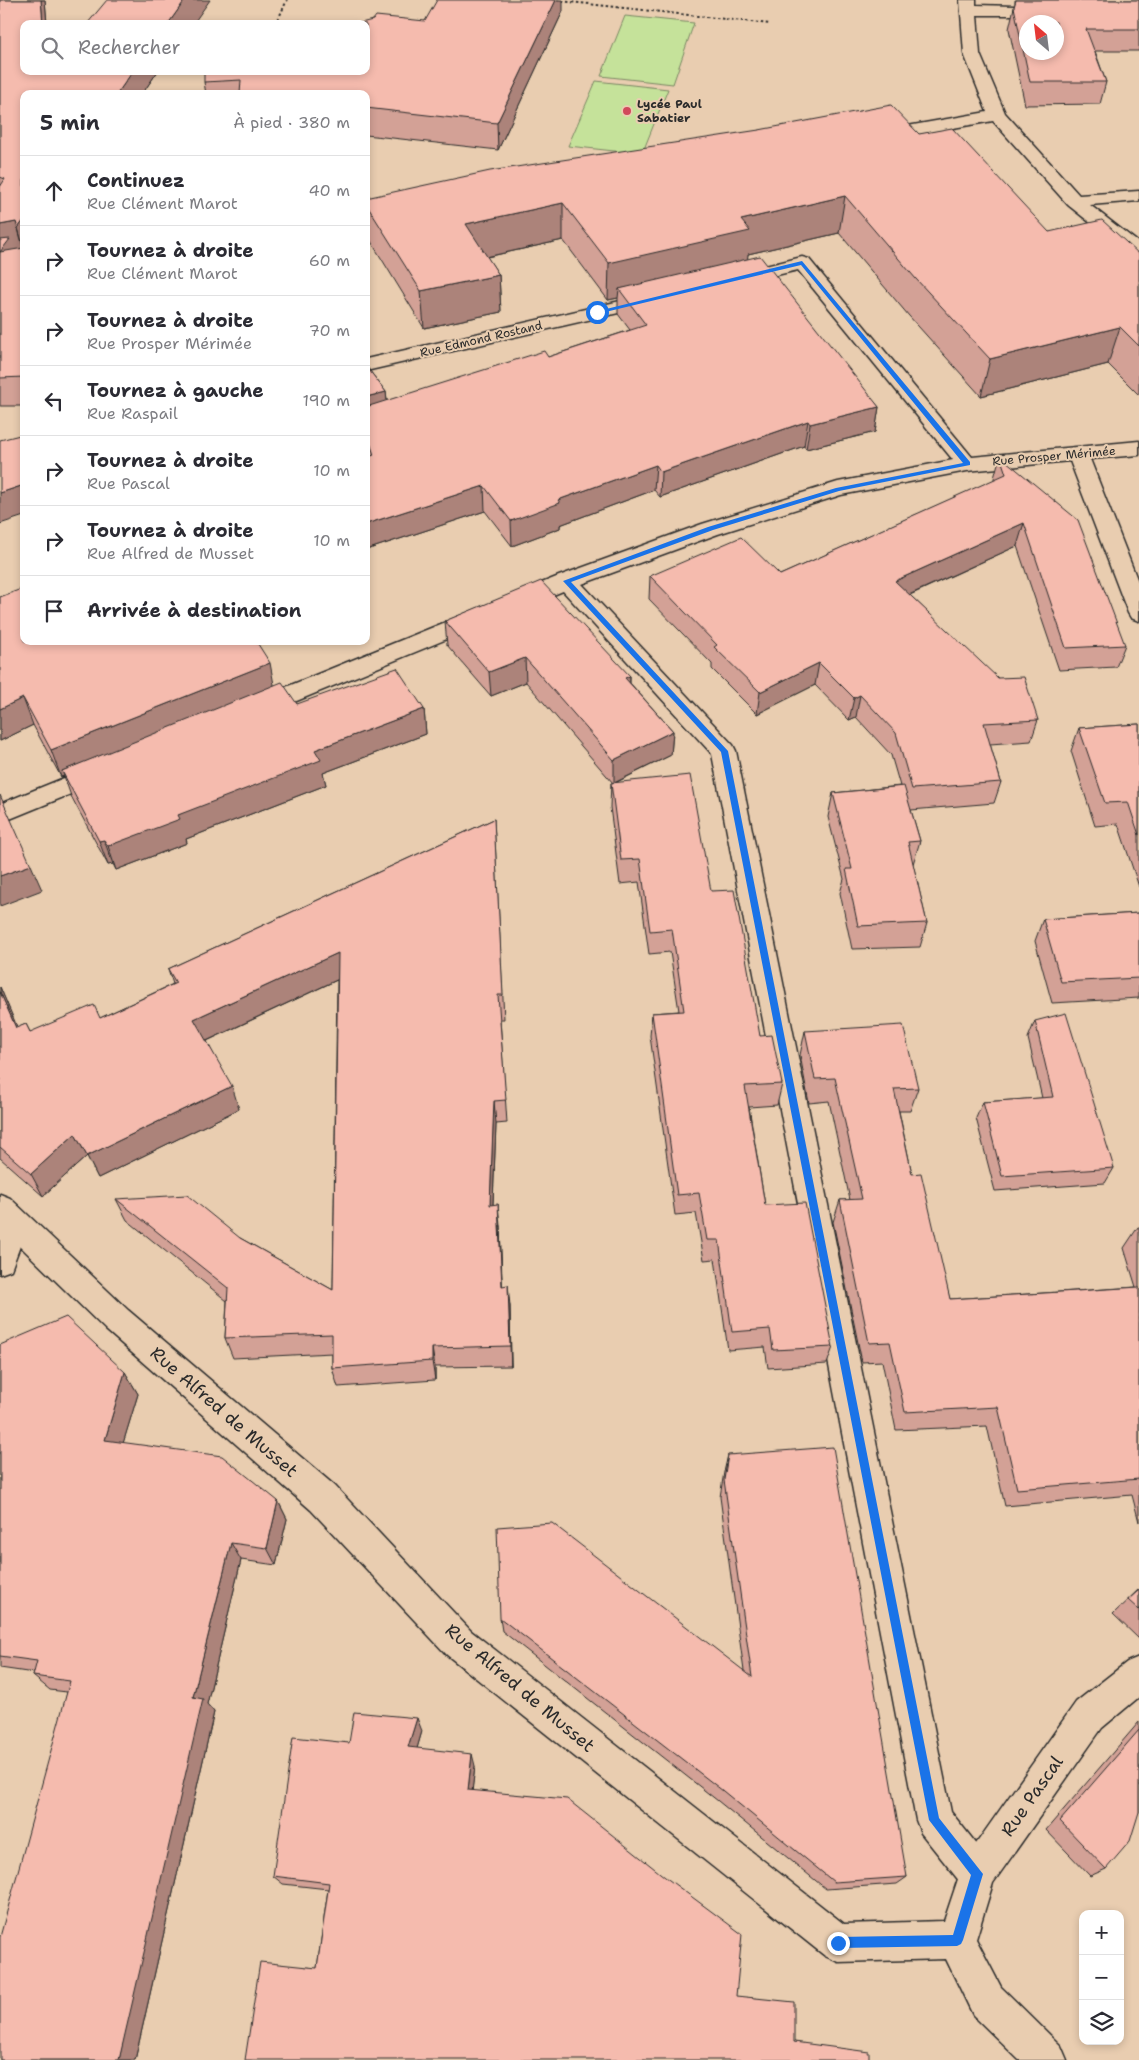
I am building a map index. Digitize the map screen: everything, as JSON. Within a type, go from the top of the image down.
[{"type":"street","points":[[1063,10],[968,5],[972,54],[996,115],[1074,201],[1139,252]]},
{"type":"street","points":[[858,140],[996,115]]},
{"type":"street","points":[[1074,201],[1139,196]]},
{"type":"street","points":[[718,283],[802,263],[968,464]]},
{"type":"street","name":"Rue Edmond Rostand","points":[[370,364],[671,294]]},
{"type":"street","name":"Rue Prosper Mérimée","points":[[238,716],[567,581],[710,529],[838,489],[968,464],[1139,448]]},
{"type":"street","points":[[1077,453],[1139,613]]},
{"type":"street","points":[[567,581],[724,751],[934,1820],[977,1874]]},
{"type":"street","points":[[0,814],[119,765]]},
{"type":"street","points":[[0,1260],[7,1214]]},
{"type":"street","name":"Rue Alfred de Musset","points":[[7,1214],[117,1320],[323,1498],[460,1642],[838,1943],[957,1940]]},
{"type":"street","name":"Rue Pascal","points":[[957,1940],[977,1874],[1090,1715],[1139,1674]]},
{"type":"street","points":[[957,1940],[987,2001],[1047,2060]]},
{"type":"path","points":[[278,20],[287,0]]},
{"type":"path","points":[[552,0],[770,24]]},
{"type":"green space","points":[[625,16],[694,23],[673,84],[601,76]]},
{"type":"green space","points":[[596,81],[668,89],[642,154],[568,146]]},
{"type":"building","points":[[0,0],[41,0],[43,20],[20,20],[20,75],[130,75],[120,90],[20,90],[20,225],[18,228],[16,222],[0,225],[0,187],[5,179],[0,177]]},
{"type":"building","points":[[107,0],[185,0],[171,20],[90,20]]},
{"type":"building","points":[[437,0],[556,0],[497,123],[370,108],[370,90],[240,90],[241,80],[204,82],[204,75],[370,75],[370,21],[376,16],[425,21]]},
{"type":"building","points":[[1016,0],[1139,0],[1139,29],[1086,29],[1106,82],[1030,82],[1025,60],[1064,60],[1064,15],[1019,15],[1019,30],[1014,7]]},
{"type":"building","points":[[891,105],[919,134],[952,128],[1049,232],[1102,220],[1139,254],[1139,346],[1120,327],[990,359],[916,279],[845,196],[741,220],[750,231],[609,263],[563,203],[466,224],[499,275],[421,291],[370,210],[370,197],[490,171],[759,130]]},
{"type":"building","points":[[10,239],[0,252],[0,240]]},
{"type":"building","points":[[20,249],[20,377],[0,378],[0,252]]},
{"type":"building","points":[[760,256],[879,407],[810,424],[808,421],[661,472],[656,465],[558,500],[560,503],[511,521],[484,486],[370,523],[370,456],[374,455],[370,442],[370,406],[544,351],[548,357],[646,325],[619,289]]},
{"type":"building","points":[[370,371],[386,392],[370,396]]},
{"type":"building","points":[[20,435],[20,486],[0,493],[0,440]]},
{"type":"building","points":[[1000,456],[1078,520],[1125,645],[1066,648],[1024,523],[895,581],[998,678],[1024,677],[1038,720],[984,723],[1001,782],[912,789],[896,733],[860,695],[854,698],[819,663],[760,692],[714,647],[717,645],[650,576],[741,537],[780,575],[1006,474]]},
{"type":"building","points":[[541,581],[630,676],[625,678],[673,731],[614,760],[525,658],[489,672],[445,621]]},
{"type":"building","points":[[20,590],[20,645],[259,645],[270,663],[51,750],[23,698],[0,709],[0,597]]},
{"type":"building","points":[[397,668],[424,709],[315,750],[321,760],[178,815],[180,819],[108,846],[104,840],[99,841],[62,771],[282,682],[297,704]]},
{"type":"building","points":[[1139,724],[1139,835],[1128,802],[1105,803],[1079,728]]},
{"type":"building","points":[[690,775],[711,891],[734,890],[760,1036],[772,1035],[782,1084],[745,1086],[765,1205],[805,1203],[833,1347],[773,1350],[770,1329],[732,1332],[719,1240],[707,1240],[699,1193],[677,1195],[652,1013],[684,1011],[672,929],[650,931],[640,859],[621,860],[611,783]]},
{"type":"building","points":[[904,786],[920,841],[908,842],[927,923],[858,926],[846,869],[852,869],[833,793]]},
{"type":"building","points":[[0,795],[31,865],[0,876]]},
{"type":"building","points":[[494,819],[503,995],[498,995],[506,1100],[494,1101],[490,1205],[498,1204],[502,1286],[508,1285],[510,1346],[432,1348],[432,1361],[332,1368],[332,1334],[225,1338],[228,1288],[116,1199],[187,1195],[240,1238],[333,1290],[338,953],[194,1019],[232,1086],[87,1156],[75,1134],[31,1174],[0,1147],[0,992],[16,1028],[26,1024],[30,1032],[94,1005],[100,1018],[176,983],[168,969]]},
{"type":"building","points":[[1139,913],[1139,978],[1061,982],[1043,919]]},
{"type":"building","points":[[1066,1013],[1114,1168],[1002,1176],[983,1102],[1053,1097],[1035,1021]]},
{"type":"building","points":[[903,1025],[918,1088],[894,1089],[912,1174],[921,1173],[950,1299],[1139,1287],[1139,1479],[1017,1489],[998,1407],[905,1412],[890,1342],[869,1343],[840,1200],[862,1199],[835,1078],[815,1079],[805,1031]]},
{"type":"building","points":[[66,1317],[125,1372],[105,1440],[222,1456],[278,1501],[267,1548],[231,1543],[193,1697],[203,1699],[119,2060],[0,2060],[0,1937],[70,1681],[33,1676],[37,1661],[0,1656],[0,1345]]},
{"type":"building","points":[[833,1447],[907,1877],[834,1882],[723,1791],[500,1618],[497,1527],[552,1523],[752,1677],[724,1480],[728,1455]]},
{"type":"building","points":[[1139,1590],[1139,1610],[1128,1600]]},
{"type":"building","points":[[354,1712],[417,1718],[408,1747],[472,1754],[468,1790],[567,1799],[665,1877],[742,1934],[736,1996],[794,2002],[794,2042],[869,2052],[869,2060],[245,2060],[260,1962],[317,1968],[329,1883],[273,1876],[293,1737],[349,1743]]},
{"type":"building","points":[[1139,1730],[1139,1812],[1130,1841],[1106,1869],[1060,1821]]},
{"type":"place","name":"Lycée Paul Sabatier","points":[[627,111]]},
{"type":"route","points":[[597,312],[802,263],[968,464],[838,489],[710,529],[567,581],[724,751],[934,1820],[977,1874],[957,1940],[838,1943]]}]
